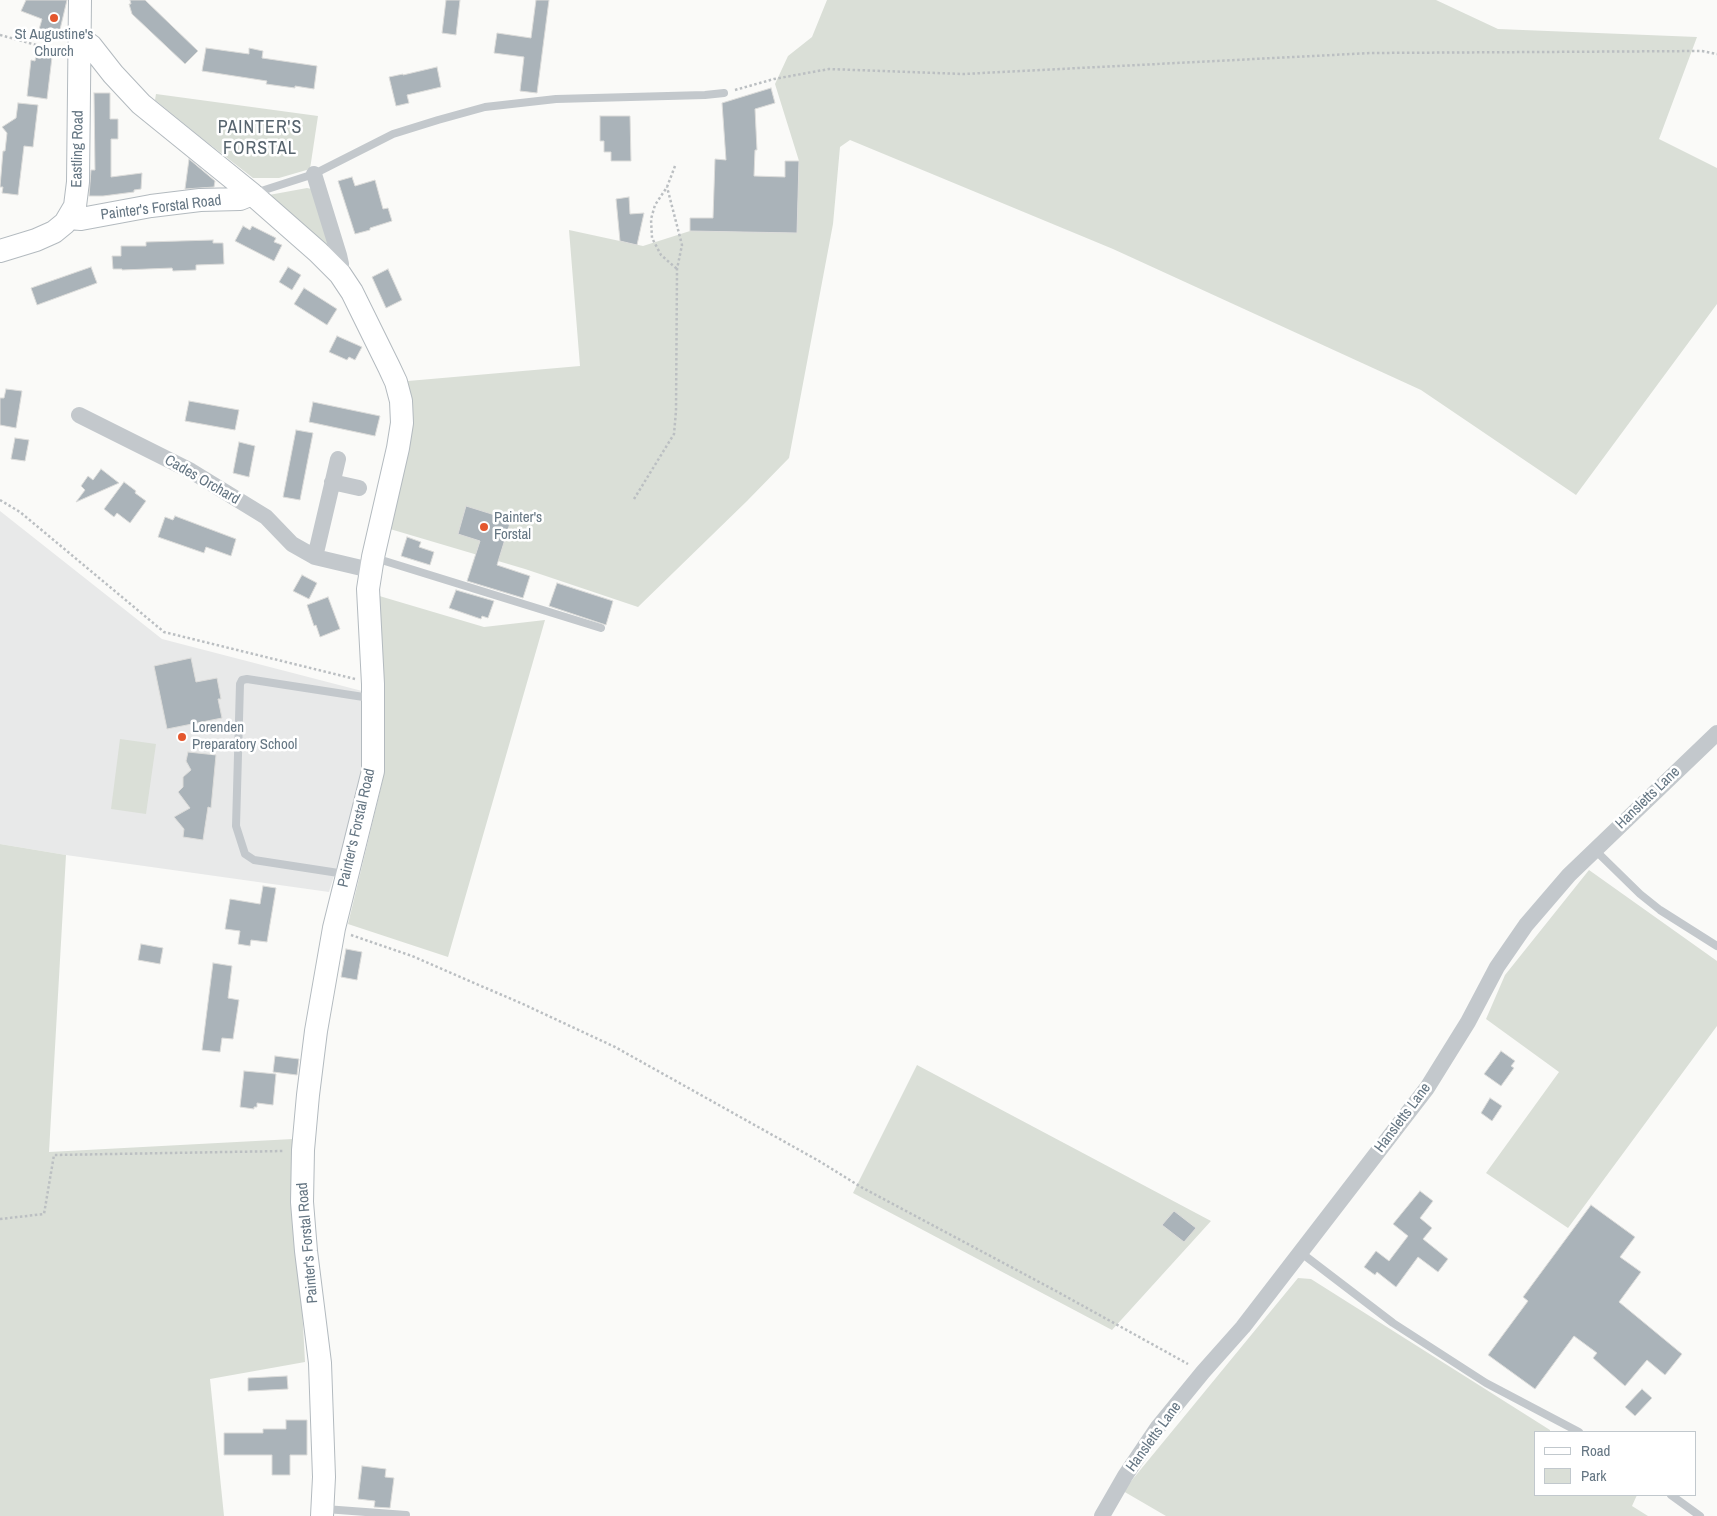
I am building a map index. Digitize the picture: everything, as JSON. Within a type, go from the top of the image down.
[{"type":"street","name":"Eastling Road","points":[[69,218],[75,206],[78,187],[80,0]]},
{"type":"street","name":"Painter's Forstal Road","points":[[80,48],[91,46],[113,74],[141,104],[252,194],[340,274],[356,300],[389,366],[401,401],[402,423],[398,448],[371,564],[368,589],[373,691],[373,771],[334,928],[316,1031],[303,1150],[302,1202],[320,1363],[324,1477],[322,1512]]},
{"type":"street","points":[[314,174],[339,254],[340,274]]},
{"type":"street","name":"Painter's Forstal Road","points":[[69,218],[81,219],[151,206],[200,200],[240,199],[252,194]]},
{"type":"street","points":[[0,251],[48,236],[60,228],[69,218]]},
{"type":"street","name":"Cades Orchard","points":[[79,415],[191,471],[266,517],[292,544],[316,557],[371,564]]},
{"type":"street","points":[[316,557],[338,459]]},
{"type":"street","points":[[332,482],[359,488]]},
{"type":"street","name":"Hansletts Lane","points":[[1102,1516],[1125,1476],[1158,1427],[1243,1327],[1427,1088],[1468,1022],[1497,968],[1516,938],[1553,893],[1595,850],[1717,733]]},
{"type":"lane","points":[[252,194],[314,174],[393,134],[485,108],[556,98],[705,96],[724,93]]},
{"type":"lane","points":[[371,564],[601,628]]},
{"type":"lane","points":[[346,875],[254,860],[245,854],[236,826],[240,684],[242,680],[246,679],[373,691]]},
{"type":"lane","points":[[1595,850],[1640,894],[1660,910],[1717,946]]},
{"type":"lane","points":[[1300,1251],[1393,1323],[1486,1383],[1577,1431]]},
{"type":"lane","points":[[1672,1496],[1700,1516]]},
{"type":"lane","points":[[322,1512],[406,1515]]},
{"type":"path","points":[[0,34],[80,48]]},
{"type":"path","points":[[724,93],[774,79],[829,69],[963,74],[1371,53],[1702,51],[1717,54]]},
{"type":"path","points":[[675,166],[651,219],[652,238],[661,255],[677,268]]},
{"type":"path","points":[[634,499],[674,434],[676,411],[677,268],[682,245],[667,187]]},
{"type":"path","points":[[0,500],[20,512],[164,632],[373,691]]},
{"type":"path","points":[[334,928],[420,960],[526,1005],[615,1048],[819,1161],[861,1187],[1203,1372]]},
{"type":"path","points":[[0,1219],[44,1214],[54,1155],[303,1150]]},
{"type":"shaded area","name":"Lorenden Preparatory School","points":[[0,511],[162,639],[366,692],[363,782],[329,892],[0,844]]},
{"type":"green space","points":[[827,0],[1436,0],[1498,29],[1697,37],[1659,139],[1717,168],[1717,304],[1576,495],[1421,390],[1113,249],[850,140],[840,147],[833,224],[789,458],[638,607],[525,569],[390,529],[412,421],[408,381],[580,366],[569,230],[643,246],[690,231],[797,233],[799,161],[775,84],[788,56],[812,37]]},
{"type":"green space","points":[[156,94],[318,116],[310,169],[279,178],[253,178],[155,100]]},
{"type":"green space","points":[[307,188],[312,189],[332,250],[269,195]]},
{"type":"green space","points":[[376,595],[484,627],[545,620],[448,957],[348,924],[383,779]]},
{"type":"green space","points":[[120,739],[156,744],[146,814],[111,809]]},
{"type":"green space","points":[[0,844],[66,855],[49,1152],[293,1139],[305,1362],[210,1379],[224,1516],[0,1516]]},
{"type":"green space","points":[[1589,870],[1717,961],[1717,1026],[1568,1228],[1486,1173],[1559,1072],[1486,1019],[1505,975]]},
{"type":"green space","points":[[917,1065],[1211,1221],[1112,1330],[853,1193]]},
{"type":"green space","points":[[1298,1278],[1311,1279],[1550,1430],[1534,1431],[1534,1496],[1637,1496],[1632,1506],[1648,1516],[1166,1516],[1123,1491]]},
{"type":"building","points":[[26,0],[67,0],[58,38],[38,33],[42,19],[21,11]]},
{"type":"building","points":[[130,0],[145,0],[198,51],[185,64],[132,14],[129,4],[131,4]]},
{"type":"building","points":[[446,0],[460,0],[456,35],[442,33]]},
{"type":"building","points":[[536,0],[549,0],[537,93],[520,91],[524,57],[494,53],[497,33],[531,38]]},
{"type":"building","points":[[206,48],[249,54],[249,48],[263,51],[262,58],[317,66],[314,89],[266,84],[267,81],[202,71]]},
{"type":"building","points":[[36,55],[52,57],[47,99],[27,96],[31,60],[35,61]]},
{"type":"building","points":[[437,67],[441,87],[407,95],[409,103],[396,106],[389,77]]},
{"type":"building","points":[[771,88],[775,103],[755,109],[757,150],[755,150],[754,176],[785,177],[785,161],[799,161],[797,233],[690,231],[690,218],[713,218],[715,159],[726,160],[722,103]]},
{"type":"building","points":[[94,93],[110,93],[110,119],[118,119],[118,139],[111,139],[111,177],[142,173],[141,189],[134,190],[134,192],[89,196],[91,170],[95,170]]},
{"type":"building","points":[[18,103],[38,105],[33,147],[24,146],[18,195],[2,193],[3,187],[0,187],[3,151],[5,151],[7,133],[2,127],[16,118]]},
{"type":"building","points":[[600,116],[630,116],[631,161],[611,161],[611,152],[604,152],[604,141],[600,141]]},
{"type":"building","points":[[189,159],[215,181],[214,187],[185,189]]},
{"type":"building","points":[[352,177],[355,186],[375,180],[383,209],[388,208],[392,221],[355,234],[338,181]]},
{"type":"building","points":[[629,197],[630,214],[644,213],[637,245],[620,241],[616,199]]},
{"type":"building","points":[[243,226],[250,230],[252,226],[276,238],[274,242],[282,245],[274,261],[235,241]]},
{"type":"building","points":[[213,240],[213,243],[223,243],[224,264],[196,265],[196,270],[173,271],[172,268],[113,269],[112,256],[121,256],[121,246],[146,246],[146,242]]},
{"type":"building","points":[[91,267],[97,283],[37,305],[31,288]]},
{"type":"building","points":[[288,267],[301,275],[292,290],[279,282]]},
{"type":"building","points":[[388,269],[402,300],[386,308],[372,277]]},
{"type":"building","points":[[304,288],[337,309],[327,325],[294,304]]},
{"type":"building","points":[[337,336],[362,347],[355,360],[349,357],[347,360],[329,352]]},
{"type":"building","points":[[6,389],[22,391],[16,428],[0,425],[0,398],[4,398]]},
{"type":"building","points":[[189,401],[239,410],[235,430],[185,421]]},
{"type":"building","points":[[313,402],[380,416],[375,436],[309,422]]},
{"type":"building","points":[[296,430],[313,433],[300,500],[283,497]]},
{"type":"building","points":[[15,438],[29,440],[25,461],[11,459]]},
{"type":"building","points":[[239,442],[255,446],[249,477],[233,473]]},
{"type":"building","points":[[101,469],[119,483],[76,502],[85,490],[81,486],[88,476],[93,480]]},
{"type":"building","points":[[124,482],[146,501],[130,523],[117,513],[114,517],[104,509]]},
{"type":"building","points":[[466,506],[511,520],[497,565],[530,576],[523,598],[467,581],[480,541],[458,534]]},
{"type":"building","points":[[175,516],[236,539],[231,556],[206,547],[204,553],[158,537],[165,517],[173,520]]},
{"type":"building","points":[[407,537],[421,542],[419,547],[434,552],[430,565],[401,556]]},
{"type":"building","points":[[302,575],[317,583],[309,599],[293,591]]},
{"type":"building","points":[[557,583],[613,601],[606,625],[549,606]]},
{"type":"building","points":[[456,590],[494,601],[488,618],[482,616],[481,619],[449,608]]},
{"type":"building","points":[[328,597],[340,629],[320,637],[307,605]]},
{"type":"building","points":[[191,658],[196,682],[217,678],[221,699],[218,699],[222,718],[167,729],[154,666]]},
{"type":"building","points":[[188,752],[216,755],[211,808],[208,807],[203,840],[183,837],[184,829],[174,817],[190,808],[178,792],[183,787],[183,777],[191,770],[186,761]]},
{"type":"building","points":[[263,886],[276,888],[267,942],[251,940],[250,946],[238,944],[240,931],[225,929],[230,899],[260,904]]},
{"type":"building","points":[[141,944],[163,948],[160,964],[138,960]]},
{"type":"building","points":[[346,949],[362,952],[357,980],[341,977]]},
{"type":"building","points":[[213,963],[232,966],[228,998],[239,1000],[233,1039],[222,1038],[220,1052],[202,1050]]},
{"type":"building","points":[[1501,1051],[1515,1061],[1511,1066],[1514,1068],[1501,1086],[1484,1074]]},
{"type":"building","points":[[275,1056],[299,1059],[297,1075],[273,1072]]},
{"type":"building","points":[[244,1071],[276,1074],[273,1105],[257,1103],[257,1107],[254,1107],[254,1109],[240,1107]]},
{"type":"building","points":[[1490,1098],[1502,1106],[1492,1121],[1481,1113]]},
{"type":"building","points":[[1420,1191],[1433,1201],[1420,1218],[1432,1228],[1423,1239],[1448,1259],[1438,1272],[1418,1257],[1396,1287],[1377,1272],[1375,1275],[1364,1267],[1376,1251],[1389,1261],[1408,1236],[1393,1224]]},
{"type":"building","points":[[1591,1205],[1635,1237],[1620,1257],[1641,1272],[1619,1302],[1682,1354],[1665,1375],[1647,1360],[1625,1386],[1593,1358],[1597,1353],[1574,1336],[1535,1389],[1488,1355],[1528,1301],[1523,1297]]},
{"type":"building","points":[[1174,1211],[1196,1228],[1184,1242],[1162,1225]]},
{"type":"building","points":[[287,1376],[288,1389],[248,1391],[248,1378]]},
{"type":"building","points":[[1642,1389],[1652,1398],[1635,1416],[1625,1407]]},
{"type":"building","points":[[286,1420],[307,1420],[307,1455],[290,1455],[290,1475],[272,1475],[272,1455],[224,1455],[224,1433],[263,1433],[263,1429],[286,1429]]},
{"type":"building","points":[[362,1466],[386,1469],[385,1477],[394,1478],[390,1508],[374,1507],[375,1501],[358,1499]]},
{"type":"place","name":"St Augustine's Church","points":[[54,18]]},
{"type":"place","name":"Painter's Forstal","points":[[484,527]]},
{"type":"place","name":"Lorenden Preparatory School","points":[[182,737]]},
{"type":"district","name":"PAINTER'S FORSTAL","points":[[260,138]]}]
